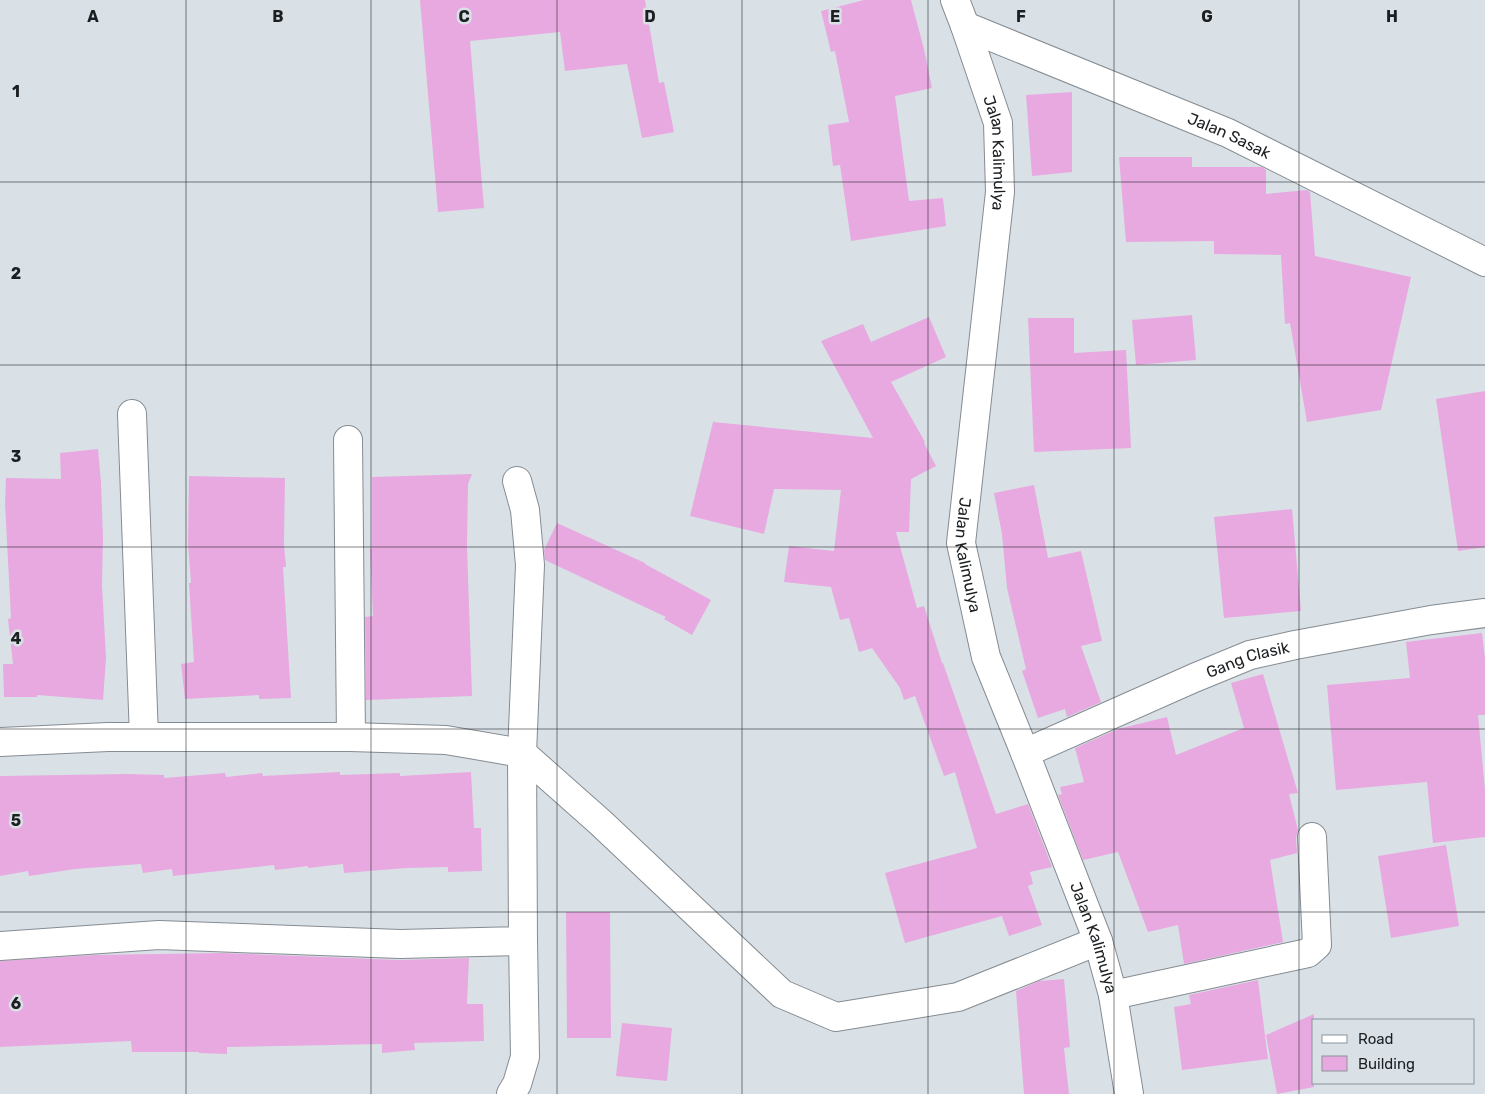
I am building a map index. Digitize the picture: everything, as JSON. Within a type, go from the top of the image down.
[{"type":"street","name":"Jalan Kalimulya","points":[[955,0],[998,123],[1000,192],[961,543],[986,657],[1098,941],[1113,995],[1129,1094]]},
{"type":"street","name":"Jalan Sasak","points":[[965,26],[1228,133],[1485,262]]},
{"type":"street","points":[[132,414],[144,737]]},
{"type":"street","points":[[348,440],[351,737]]},
{"type":"street","points":[[511,1094],[517,1084],[525,1057],[522,753],[530,565],[525,510],[517,481]]},
{"type":"street","name":"Gang Clasik","points":[[1025,753],[1250,655],[1431,620],[1485,613]]},
{"type":"street","points":[[0,742],[108,737],[351,737],[446,740],[522,753],[601,823],[782,994],[836,1017],[958,997],[1098,941]]},
{"type":"street","points":[[1113,995],[1308,953],[1317,945],[1312,837]]},
{"type":"street","points":[[0,946],[159,935],[400,944],[523,941]]},
{"type":"building","points":[[420,0],[645,0],[659,83],[664,82],[674,132],[642,138],[627,64],[565,71],[560,32],[470,41],[484,208],[438,212]]},
{"type":"building","points":[[864,0],[911,0],[932,88],[895,96],[909,201],[943,198],[946,226],[851,241],[840,165],[833,166],[828,125],[849,122],[835,51],[831,52],[821,11]]},
{"type":"building","points":[[1072,92],[1072,172],[1032,176],[1026,95]]},
{"type":"building","points":[[1119,157],[1192,157],[1192,167],[1262,167],[1266,170],[1266,194],[1307,190],[1310,192],[1315,256],[1411,277],[1381,410],[1307,422],[1290,323],[1285,324],[1281,255],[1214,254],[1214,241],[1126,242]]},
{"type":"building","points":[[1192,315],[1196,360],[1136,365],[1132,320]]},
{"type":"building","points":[[929,317],[946,357],[891,382],[925,442],[936,466],[911,479],[909,532],[896,532],[917,608],[924,606],[942,663],[996,814],[1028,804],[1052,867],[1030,872],[1033,884],[1028,886],[1042,925],[1009,936],[1002,916],[905,943],[885,873],[977,848],[955,772],[944,776],[915,696],[904,700],[900,688],[872,648],[859,652],[849,618],[840,620],[831,587],[784,582],[789,546],[834,551],[841,490],[774,489],[764,534],[690,516],[713,422],[873,438],[821,341],[863,324],[871,342]]},
{"type":"building","points":[[1028,318],[1074,318],[1074,353],[1126,350],[1131,448],[1034,452]]},
{"type":"building","points":[[1485,391],[1485,547],[1458,551],[1436,399]]},
{"type":"building","points":[[98,449],[101,482],[102,585],[106,658],[103,700],[37,695],[37,697],[4,697],[3,664],[13,664],[8,619],[11,618],[5,503],[6,478],[61,479],[60,453]]},
{"type":"building","points":[[472,474],[468,484],[467,547],[472,696],[366,700],[365,617],[373,616],[370,549],[372,549],[372,477]]},
{"type":"building","points":[[189,476],[285,478],[284,544],[286,567],[283,567],[291,698],[259,699],[259,695],[185,699],[181,664],[194,662],[189,583],[191,583],[188,543]]},
{"type":"building","points":[[1034,485],[1048,558],[1081,551],[1102,641],[1081,646],[1101,702],[1067,717],[1065,709],[1038,718],[1022,671],[1026,669],[1007,588],[1002,534],[994,493]]},
{"type":"building","points":[[1292,509],[1301,611],[1224,618],[1214,517]]},
{"type":"building","points":[[557,523],[645,563],[711,600],[692,635],[664,619],[666,617],[545,560],[544,550]]},
{"type":"building","points":[[1482,633],[1485,659],[1485,715],[1478,715],[1485,790],[1485,837],[1433,843],[1427,782],[1336,790],[1327,685],[1410,678],[1406,642]]},
{"type":"building","points":[[1263,674],[1298,793],[1289,794],[1298,830],[1296,838],[1297,853],[1270,860],[1283,942],[1184,964],[1178,925],[1148,932],[1118,852],[1083,860],[1058,795],[1062,794],[1060,787],[1084,782],[1075,748],[1118,729],[1167,717],[1176,755],[1244,728],[1231,683]]},
{"type":"building","points":[[340,772],[340,775],[400,773],[400,776],[471,772],[474,828],[481,828],[482,871],[448,872],[448,867],[344,873],[343,864],[275,870],[274,865],[173,876],[172,869],[143,873],[141,864],[75,869],[29,876],[28,871],[0,876],[0,776],[127,774],[164,775],[164,778],[225,773],[226,777],[262,773],[263,776]]},
{"type":"building","points":[[1446,845],[1459,926],[1391,938],[1378,856]]},
{"type":"building","points":[[566,912],[610,912],[611,1038],[567,1038]]},
{"type":"building","points":[[222,953],[399,960],[469,958],[467,1004],[483,1004],[484,1041],[414,1043],[415,1050],[382,1053],[382,1044],[227,1047],[227,1054],[132,1052],[131,1041],[0,1047],[0,961],[95,955]]},
{"type":"building","points":[[1064,979],[1070,1047],[1064,1048],[1069,1094],[1024,1094],[1016,991],[1039,981]]},
{"type":"building","points":[[1258,980],[1268,1059],[1182,1070],[1174,1007],[1191,1004],[1189,995]]},
{"type":"building","points":[[1314,1014],[1314,1019],[1312,1019],[1312,1084],[1314,1084],[1314,1087],[1277,1094],[1266,1035]]},
{"type":"building","points":[[622,1023],[672,1028],[667,1081],[616,1076]]}]
